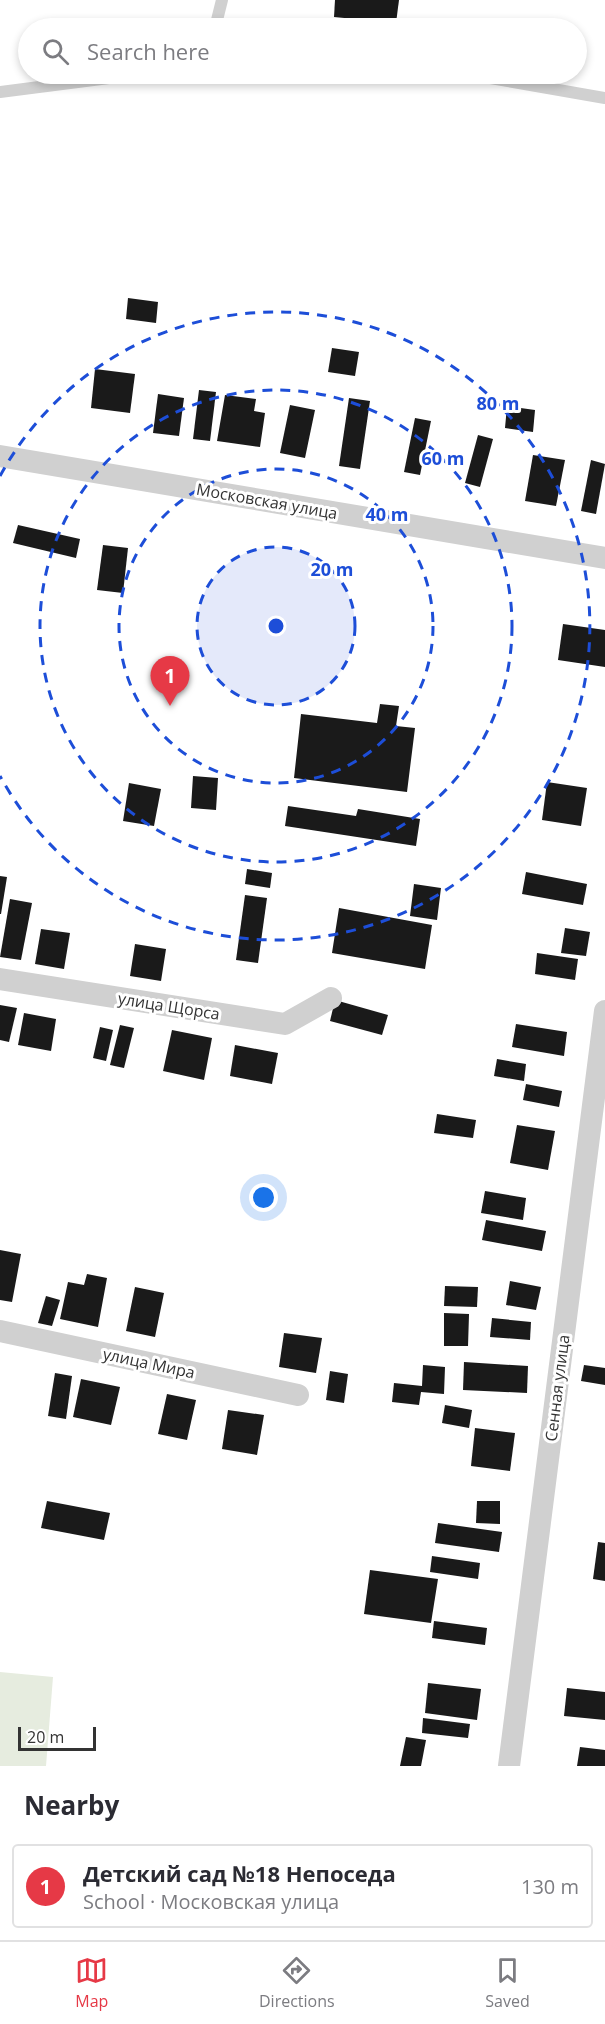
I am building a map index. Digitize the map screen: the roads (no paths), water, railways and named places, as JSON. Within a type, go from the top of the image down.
[{"type":"street","name":"Московская улица","points":[[0,456],[605,558]]},
{"type":"street","name":"улица Щорса","points":[[0,979],[285,1024],[331,998]]},
{"type":"street","name":"Сенная улица","points":[[509,1766],[605,1011]]},
{"type":"street","name":"улица Мира","points":[[0,1331],[298,1395]]},
{"type":"lane","points":[[218,18],[222,0]]},
{"type":"lane","points":[[0,92],[62,84]]},
{"type":"lane","points":[[524,84],[605,98],[605,90]]},
{"type":"place","name":"Детский сад №18 Непоседа","points":[[170,706]]}]
